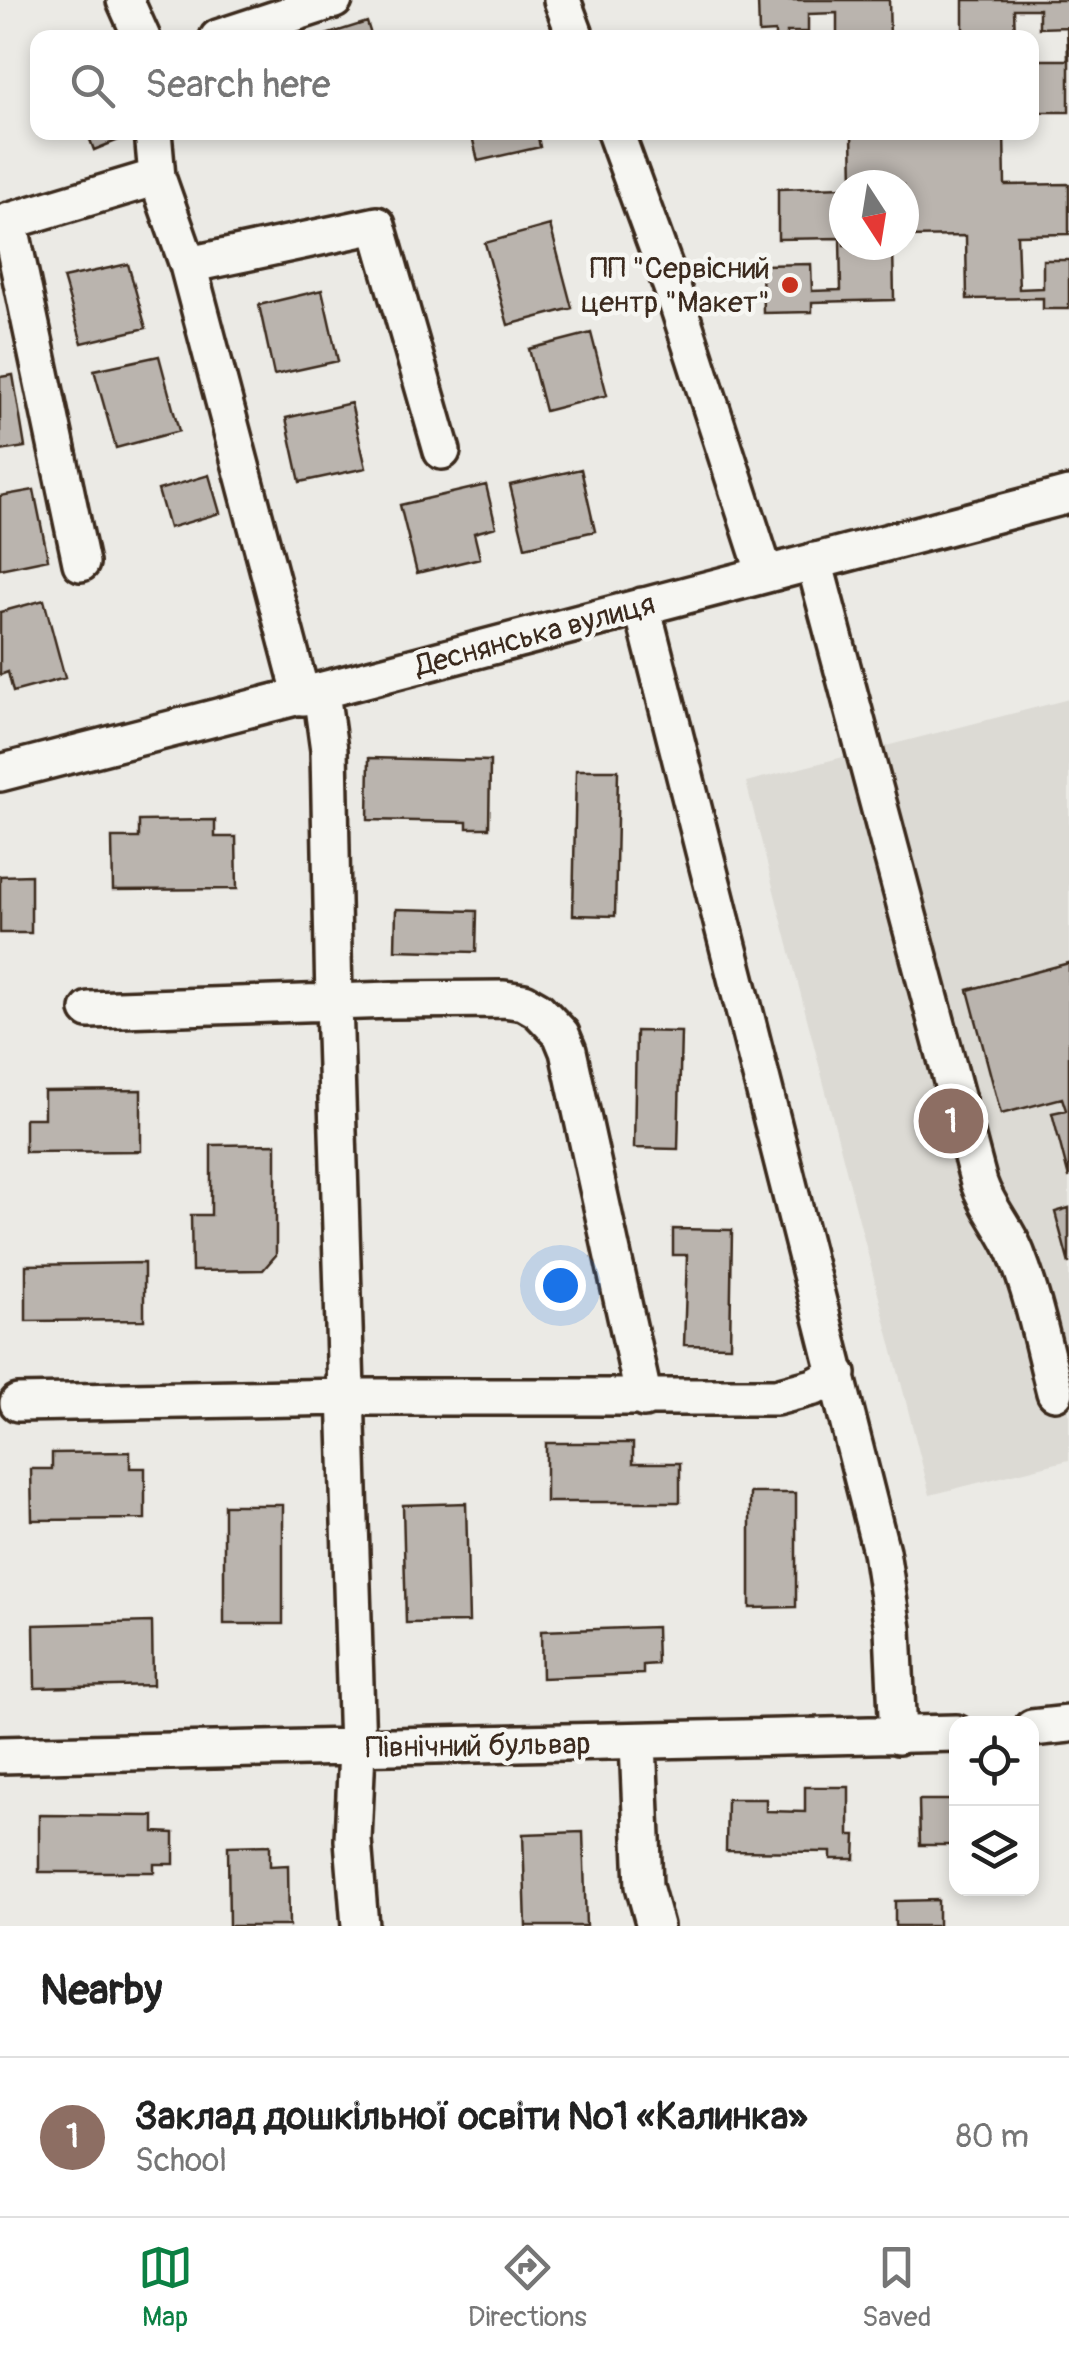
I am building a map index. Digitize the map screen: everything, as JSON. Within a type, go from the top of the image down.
[{"type":"street","points":[[125,0],[138,30]]},
{"type":"street","points":[[242,30],[334,0]]},
{"type":"street","points":[[562,0],[573,30]]},
{"type":"street","points":[[154,140],[157,177],[188,265],[329,750],[357,1748],[354,1840],[360,1926]]},
{"type":"street","points":[[618,140],[675,296],[765,574]]},
{"type":"street","points":[[82,564],[4,222],[157,177]]},
{"type":"street","points":[[188,265],[376,225],[442,451]]},
{"type":"street","name":"Деснянська вулиця","points":[[0,773],[312,695],[1069,495]]},
{"type":"street","points":[[814,561],[978,1183],[1021,1266],[1055,1392]]},
{"type":"street","points":[[642,606],[866,1484],[894,1628],[898,1736]]},
{"type":"street","points":[[89,1010],[442,998],[504,999],[524,1002],[538,1010],[561,1034],[568,1051],[644,1398]]},
{"type":"street","points":[[18,1404],[346,1397],[776,1397],[814,1387],[838,1374]]},
{"type":"street","points":[[1039,1727],[1069,1724]]},
{"type":"street","name":"Північний бульвар","points":[[0,1755],[949,1734]]},
{"type":"street","points":[[638,1742],[644,1886],[655,1926]]},
{"type":"shaded area","points":[[1069,699],[1069,1460],[930,1495],[746,782]]},
{"type":"building","points":[[758,0],[889,0],[890,30],[837,30],[837,13],[808,14],[808,30],[759,30]]},
{"type":"building","points":[[963,0],[1069,0],[1069,112],[1039,112],[1039,60],[1068,60],[1067,27],[1039,28],[1039,9],[1014,9],[1015,30],[963,30]]},
{"type":"building","points":[[367,22],[370,30],[341,30]]},
{"type":"building","points":[[90,140],[118,140],[94,150]]},
{"type":"building","points":[[473,140],[539,140],[540,147],[478,161]]},
{"type":"building","points":[[852,140],[1004,140],[1005,185],[1069,184],[1069,234],[1017,235],[1019,289],[1043,288],[1043,260],[1069,260],[1069,309],[1043,309],[1043,298],[967,299],[966,236],[919,237],[919,170],[853,170]]},
{"type":"building","points":[[829,187],[829,238],[778,239],[778,189]]},
{"type":"building","points":[[550,225],[572,308],[508,325],[485,243]]},
{"type":"building","points":[[840,260],[893,260],[894,300],[812,302],[812,312],[763,313],[762,265],[811,264],[812,291],[841,290]]},
{"type":"building","points":[[128,264],[146,328],[82,343],[63,278]]},
{"type":"building","points":[[322,290],[338,361],[274,375],[259,305]]},
{"type":"building","points":[[591,333],[607,395],[545,411],[529,349]]},
{"type":"building","points":[[159,356],[179,431],[116,448],[94,370]]},
{"type":"building","points":[[13,375],[25,447],[0,451],[0,377]]},
{"type":"building","points":[[351,403],[366,468],[300,482],[286,418]]},
{"type":"building","points":[[581,469],[595,531],[525,547],[510,485]]},
{"type":"building","points":[[209,475],[220,513],[169,528],[158,490]]},
{"type":"building","points":[[486,485],[496,527],[474,533],[480,558],[417,573],[400,505]]},
{"type":"building","points":[[34,490],[48,559],[0,569],[0,496]]},
{"type":"building","points":[[44,600],[65,678],[13,692],[8,672],[0,675],[0,612]]},
{"type":"building","points":[[369,758],[490,761],[489,828],[467,828],[467,822],[368,820]]},
{"type":"building","points":[[576,770],[618,770],[615,916],[573,915]]},
{"type":"building","points":[[215,820],[215,837],[236,837],[237,889],[113,890],[112,838],[139,838],[139,821]]},
{"type":"building","points":[[31,875],[31,933],[0,933],[0,876]]},
{"type":"building","points":[[396,909],[477,911],[476,952],[395,950]]},
{"type":"building","points":[[1069,963],[1069,1178],[1052,1113],[1066,1110],[1062,1098],[1001,1114],[968,990]]},
{"type":"building","points":[[636,1031],[681,1032],[678,1149],[634,1148]]},
{"type":"building","points":[[141,1090],[141,1151],[25,1152],[25,1118],[44,1118],[44,1091]]},
{"type":"building","points":[[276,1144],[276,1255],[263,1270],[192,1271],[191,1215],[211,1215],[211,1145]]},
{"type":"building","points":[[1069,1208],[1069,1264],[1055,1212]]},
{"type":"building","points":[[673,1229],[732,1230],[730,1346],[684,1345],[687,1255],[673,1255]]},
{"type":"building","points":[[144,1263],[144,1320],[26,1321],[26,1265]]},
{"type":"building","points":[[546,1443],[633,1443],[633,1463],[680,1463],[680,1502],[546,1502]]},
{"type":"building","points":[[130,1452],[130,1468],[145,1468],[145,1519],[32,1520],[31,1469],[52,1469],[52,1453]]},
{"type":"building","points":[[750,1493],[796,1493],[796,1607],[750,1608]]},
{"type":"building","points":[[466,1503],[469,1622],[406,1623],[403,1505]]},
{"type":"building","points":[[224,1505],[283,1505],[283,1624],[224,1624]]},
{"type":"building","points":[[152,1622],[153,1685],[35,1688],[34,1625]]},
{"type":"building","points":[[656,1627],[657,1664],[643,1665],[643,1674],[542,1678],[541,1631]]},
{"type":"building","points":[[805,1787],[849,1787],[849,1835],[856,1835],[855,1859],[831,1859],[831,1852],[726,1851],[727,1799],[766,1799],[766,1811],[805,1812]]},
{"type":"building","points":[[919,1800],[949,1800],[949,1845],[920,1845]]},
{"type":"building","points":[[39,1815],[154,1816],[154,1832],[174,1833],[174,1864],[154,1864],[154,1872],[39,1872]]},
{"type":"building","points":[[583,1832],[586,1926],[526,1926],[523,1834]]},
{"type":"building","points":[[270,1845],[270,1866],[288,1865],[289,1926],[229,1926],[228,1846]]},
{"type":"building","points":[[938,1900],[938,1926],[895,1926],[895,1901]]},
{"type":"place","name":"ПП \"Сервісний центр \"Макет\"","points":[[790,285]]},
{"type":"place","name":"Заклад дошкільної освіти №1 «Калинка»","points":[[951,1121]]}]
